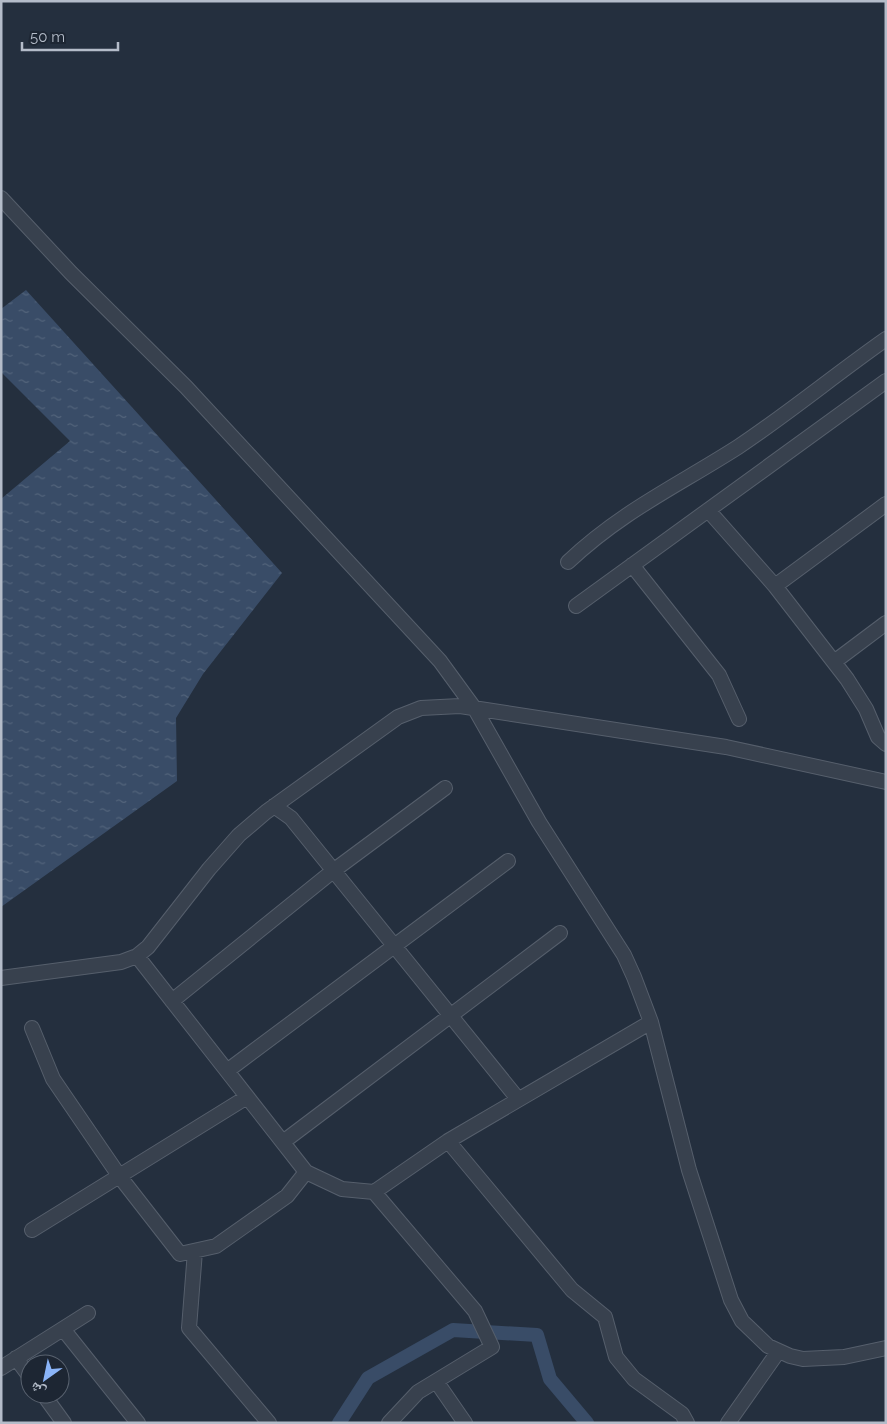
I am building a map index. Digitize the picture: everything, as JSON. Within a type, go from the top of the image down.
[{"type":"street","points":[[1,198],[71,273],[206,409],[440,662],[475,709],[539,822],[624,955],[634,977],[651,1022],[686,1161],[731,1300],[749,1331],[778,1352],[803,1359],[844,1358],[886,1348]]},
{"type":"street","points":[[568,562],[622,516],[773,423],[886,339]]},
{"type":"street","points":[[576,606],[886,381]]},
{"type":"street","points":[[775,586],[886,504]]},
{"type":"street","points":[[708,510],[775,586],[834,662],[857,693],[878,737],[886,744]]},
{"type":"street","points":[[632,565],[719,675],[739,719]]},
{"type":"street","points":[[834,662],[886,623]]},
{"type":"street","points":[[1,978],[121,962],[137,956],[148,946],[224,852],[250,825],[398,717],[433,706],[460,706],[713,744],[886,782]]},
{"type":"street","points":[[172,1001],[333,871],[445,788]]},
{"type":"street","points":[[274,806],[291,818],[518,1100]]},
{"type":"street","points":[[227,1071],[508,862]]},
{"type":"street","points":[[282,1142],[560,934]]},
{"type":"street","points":[[137,956],[306,1172],[342,1189],[374,1192],[448,1141],[651,1022]]},
{"type":"street","points":[[32,1028],[53,1079],[120,1177],[180,1254],[216,1246],[288,1196],[306,1172]]},
{"type":"street","points":[[32,1230],[247,1097]]},
{"type":"street","points":[[448,1141],[572,1290],[605,1317],[616,1357],[634,1379],[682,1414],[687,1423]]},
{"type":"street","points":[[374,1192],[475,1311],[492,1347],[418,1392],[388,1423]]},
{"type":"street","points":[[195,1251],[189,1328],[269,1423]]},
{"type":"street","points":[[1,1368],[88,1313]]},
{"type":"street","points":[[63,1329],[138,1423]]},
{"type":"street","points":[[727,1422],[778,1352]]},
{"type":"street","points":[[16,1358],[20,1363]]},
{"type":"street","points":[[436,1381],[465,1423]]},
{"type":"street","points":[[50,1404],[64,1423]]},
{"type":"water","points":[[26,290],[282,573],[203,674],[176,718],[177,781],[1,907],[1,499],[70,441],[1,372],[1,309]]},
{"type":"waterway","points":[[339,1423],[368,1378],[453,1330],[537,1335],[550,1379],[587,1423]]}]
